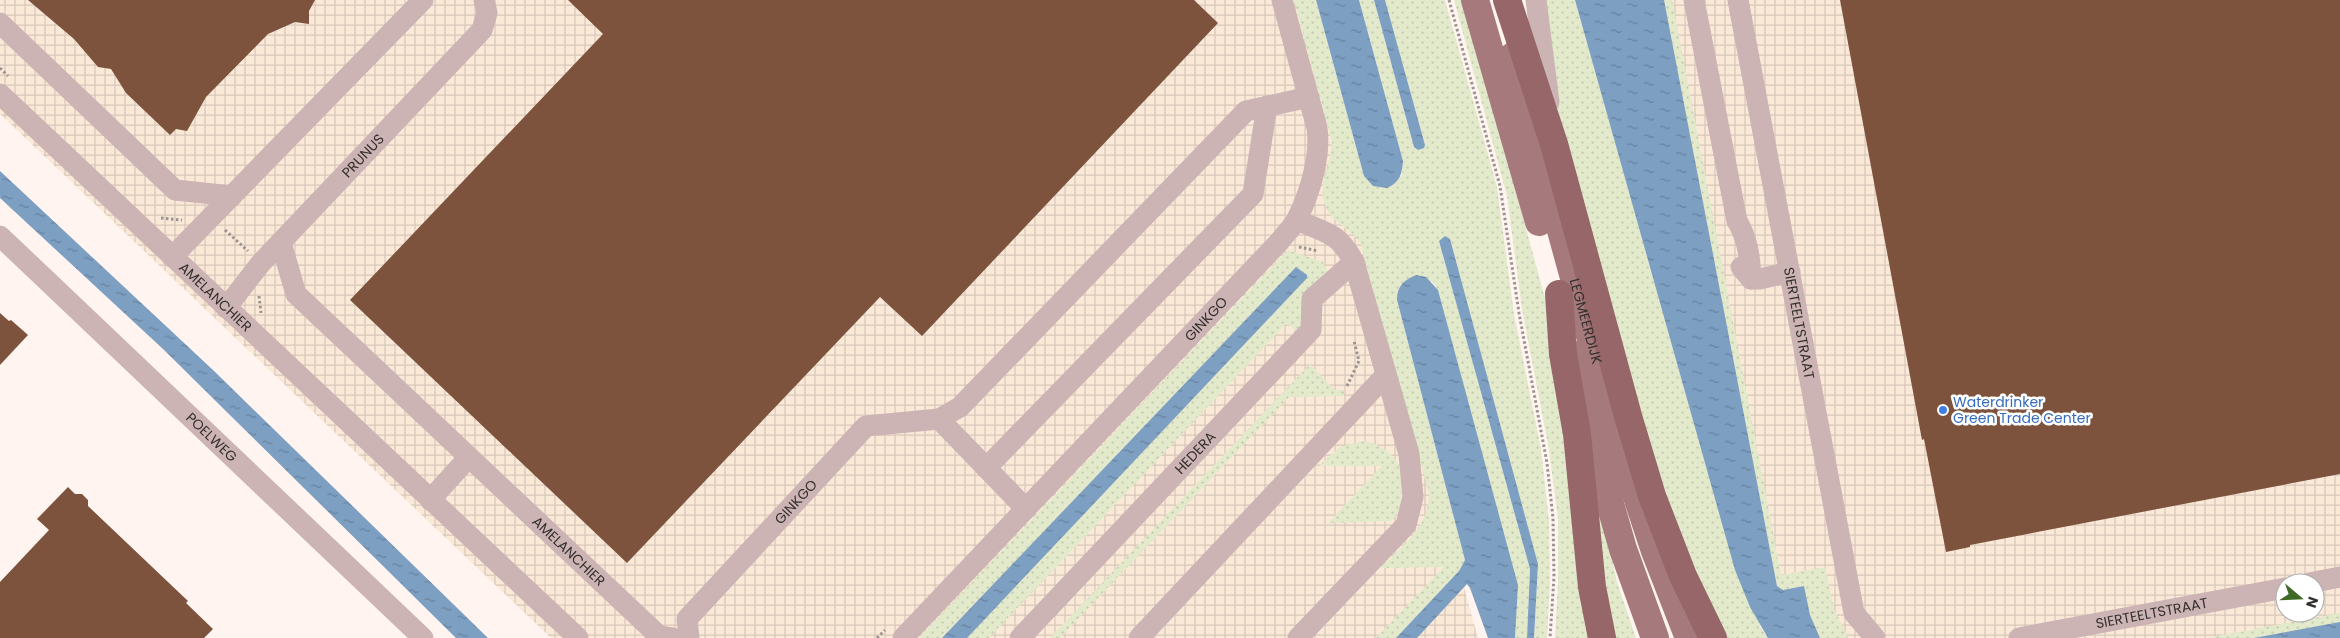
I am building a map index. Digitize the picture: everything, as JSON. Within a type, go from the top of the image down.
[{"type":"highway","points":[[1507,0],[1554,144],[1625,407],[1652,496],[1683,576],[1714,638]]},
{"type":"highway","points":[[1559,294],[1563,354],[1577,434],[1592,587],[1602,638]]},
{"type":"main road","name":"LEGMEERDIJK","points":[[1475,0],[1559,294],[1611,507],[1623,549],[1655,638]]},
{"type":"main road","name":"LEGMEERDIJK","points":[[1497,0],[1620,445],[1655,551],[1689,638]]},
{"type":"street","points":[[172,258],[423,0]]},
{"type":"street","name":"PRUNUS","points":[[226,308],[261,263],[482,30],[487,13],[484,0]]},
{"type":"street","name":"GINKGO","points":[[903,638],[1280,241],[1297,220],[1316,164],[1320,145],[1309,97],[1282,0]]},
{"type":"street","points":[[1536,0],[1554,144]]},
{"type":"street","points":[[1694,0],[1737,221],[1735,234],[1740,265],[1750,279],[1760,279],[1790,272]]},
{"type":"street","name":"SIERTEELTSTRAAT","points":[[1738,0],[1854,613],[1875,638]]},
{"type":"street","points":[[0,23],[175,190],[232,196]]},
{"type":"street","name":"AMELANCHIER","points":[[7,88],[172,258],[578,638]]},
{"type":"street","name":"GINKGO","points":[[689,638],[687,619],[866,426],[939,419],[960,407],[1246,111],[1309,97]]},
{"type":"street","points":[[986,468],[1253,194],[1267,106]]},
{"type":"street","points":[[1297,220],[1335,236],[1345,245],[1354,262],[1385,376],[1409,454],[1413,497],[1406,525],[1298,638]]},
{"type":"street","name":"POELWEG","points":[[0,236],[423,638]]},
{"type":"street","name":"AMELANCHIER","points":[[281,243],[296,294],[659,636],[672,638]]},
{"type":"street","name":"HEDERA","points":[[1020,638],[1311,330],[1312,299],[1354,262]]},
{"type":"street","points":[[1139,638],[1385,376]]},
{"type":"street","points":[[939,419],[1026,509]]},
{"type":"street","points":[[430,500],[469,457]]},
{"type":"street","points":[[2325,580],[2340,577]]},
{"type":"street","name":"SIERTEELTSTRAAT","points":[[2019,638],[2275,590]]},
{"type":"path","points":[[1449,0],[1500,186],[1519,313],[1547,464],[1553,518],[1554,576],[1550,638]]},
{"type":"path","points":[[0,68],[7,88]]},
{"type":"path","points":[[159,218],[183,220],[203,209],[261,263]]},
{"type":"path","points":[[259,294],[261,317]]},
{"type":"shaded area","points":[[0,0],[1302,0],[1478,638],[551,638],[0,114]]},
{"type":"shaded area","points":[[1641,0],[2340,0],[2340,638],[1795,638]]},
{"type":"green space","points":[[1294,0],[1316,0],[1364,176],[1392,186],[1402,175],[1403,161],[1359,0],[1374,0],[1414,147],[1418,150],[1425,145],[1385,0],[1445,0],[1497,187],[1514,314],[1541,449],[1549,521],[1550,581],[1547,638],[1534,638],[1538,564],[1450,240],[1439,241],[1530,569],[1527,638],[1515,638],[1518,585],[1438,290],[1432,281],[1397,300],[1465,560],[1459,571],[1396,638],[1376,638],[1444,567],[1381,568],[1406,543],[1420,525],[1425,516],[1429,493],[1361,245],[1355,236],[1333,218],[1323,199],[1324,181],[1332,142]]},
{"type":"green space","points":[[1454,0],[1464,0],[1549,313],[1596,638],[1555,638],[1558,582],[1558,519],[1549,450],[1522,309],[1507,196]]},
{"type":"green space","points":[[1539,0],[1575,0],[1706,466],[1761,628],[1768,638],[1719,638],[1664,521],[1562,131]]},
{"type":"green space","points":[[1664,0],[1672,0],[1781,575],[1825,567],[1834,609],[1848,638],[1820,638],[1810,615],[1804,586],[1783,590],[1777,586]]},
{"type":"green space","points":[[1288,250],[1323,262],[1328,273],[1298,333],[1287,323],[989,638],[967,638],[1307,278],[1296,267],[942,638],[919,638]]},
{"type":"green space","points":[[1310,364],[1335,390],[1344,390],[1344,396],[1289,397],[1060,638],[1050,638]]},
{"type":"green space","points":[[1585,435],[1617,582],[1636,638],[1608,638]]},
{"type":"green space","points":[[1363,441],[1377,445],[1388,452],[1402,472],[1405,485],[1404,497],[1399,510],[1391,521],[1328,523],[1382,466],[1319,466],[1340,447]]},
{"type":"green space","points":[[2340,613],[2340,622],[2254,638],[2207,638],[2287,623],[2325,623],[2325,616]]},
{"type":"water","points":[[1316,0],[1359,0],[1403,161],[1400,177],[1387,188],[1373,186],[1364,176]]},
{"type":"water","points":[[1374,0],[1385,0],[1425,145],[1424,148],[1418,150],[1414,147]]},
{"type":"water","points":[[1575,0],[1664,0],[1777,586],[1783,590],[1804,586],[1810,615],[1820,638],[1768,638],[1750,607],[1735,570]]},
{"type":"water","points":[[0,171],[213,370],[488,638],[456,638],[163,349],[0,198]]},
{"type":"water","points":[[1445,236],[1450,239],[1538,564],[1534,638],[1527,638],[1530,569],[1439,241]]},
{"type":"water","points":[[1296,267],[1307,275],[1307,278],[967,638],[942,638]]},
{"type":"water","points":[[1416,275],[1426,277],[1438,290],[1518,585],[1515,638],[1488,638],[1467,584],[1417,638],[1396,638],[1459,571],[1465,560],[1397,300],[1398,291],[1402,284]]},
{"type":"water","points":[[2340,622],[2340,638],[2254,638]]},
{"type":"building","points":[[28,0],[315,0],[309,11],[309,24],[295,22],[268,34],[206,97],[187,131],[176,129],[170,135],[126,93],[111,69],[98,67],[74,39]]},
{"type":"building","points":[[568,0],[1194,0],[1218,23],[922,336],[880,297],[627,563],[350,300],[603,34]]},
{"type":"building","points":[[1840,0],[2340,0],[2340,474],[1970,545],[1970,547],[1946,552],[1924,439],[1922,440]]},
{"type":"building","points":[[0,313],[28,335],[0,365]]},
{"type":"building","points":[[68,487],[75,494],[82,494],[88,500],[88,506],[188,601],[186,603],[213,629],[204,638],[0,638],[0,582],[49,530],[37,519]]},
{"type":"place","name":"Waterdrinker Green Trade Center","points":[[1943,410]]}]
